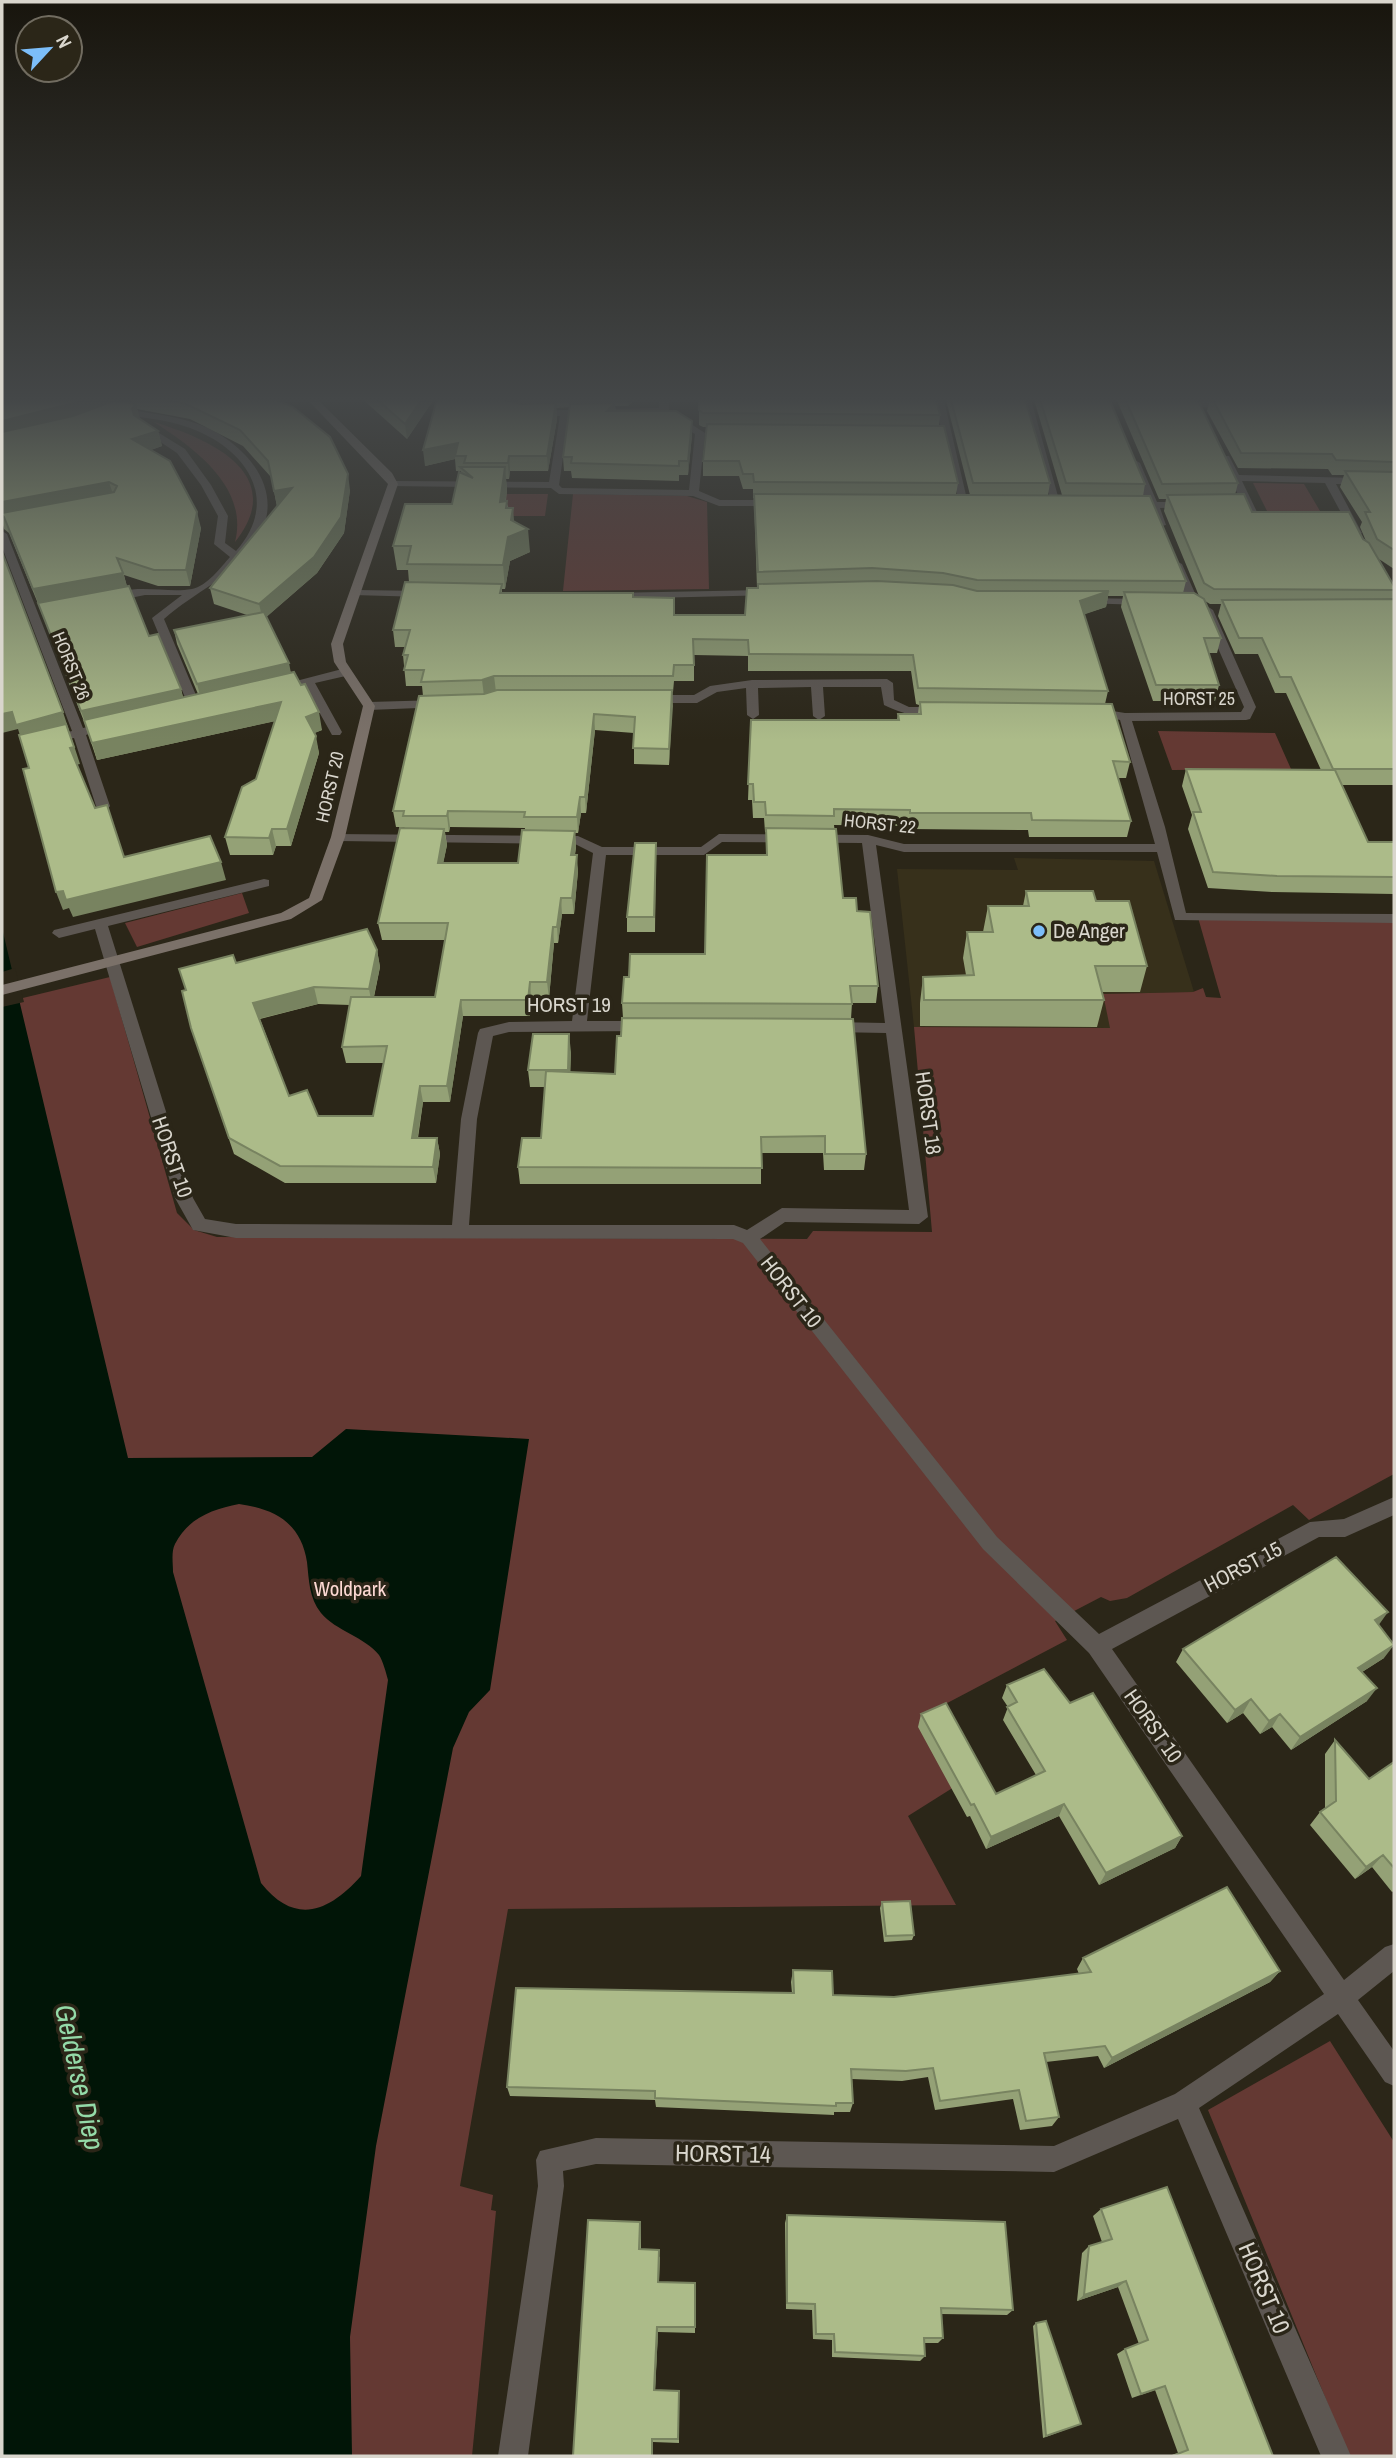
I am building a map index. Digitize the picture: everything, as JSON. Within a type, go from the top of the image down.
[{"type":"street","points":[[220,511],[223,516],[219,544],[236,556]]},
{"type":"street","points":[[194,707],[158,618],[221,575],[256,532],[261,511]]},
{"type":"street","points":[[384,511],[358,593],[337,644],[340,662],[369,706],[448,704]]},
{"type":"street","points":[[1155,511],[1168,543]]},
{"type":"street","points":[[1251,511],[1254,517],[1268,517]]},
{"type":"street","points":[[1346,511],[1360,541]]},
{"type":"street","points":[[1336,518],[1350,518]]},
{"type":"street","points":[[2,524],[14,522]]},
{"type":"street","name":"HORST 26","points":[[2,534],[37,612],[103,806]]},
{"type":"street","name":"HORST 25","points":[[1079,712],[1125,716],[1246,716],[1250,707],[1214,610],[1186,601],[1172,555]]},
{"type":"street","points":[[94,601],[145,592],[191,593]]},
{"type":"street","points":[[358,593],[442,594]]},
{"type":"street","points":[[602,596],[779,593]]},
{"type":"street","points":[[1068,601],[1156,601]]},
{"type":"street","points":[[270,690],[346,672]]},
{"type":"street","name":"HORST 20","points":[[308,681],[337,732]]},
{"type":"street","points":[[627,700],[696,699],[714,689],[752,684],[887,683],[888,702],[895,708],[957,711]]},
{"type":"street","points":[[752,684],[753,715]]},
{"type":"street","points":[[817,684],[819,716]]},
{"type":"street","name":"HORST 20","points":[[2,990],[286,916],[315,900],[328,872],[338,837],[369,706]]},
{"type":"street","points":[[1125,716],[1180,917],[1394,919]]},
{"type":"street","name":"HORST 26","points":[[34,743],[117,724]]},
{"type":"street","name":"HORST 22","points":[[338,837],[578,840],[600,851],[704,851],[719,838],[868,839],[904,848],[1162,848]]},
{"type":"street","name":"HORST 18","points":[[749,1238],[782,1215],[919,1217],[868,839]]},
{"type":"street","points":[[579,1026],[600,851]]},
{"type":"street","points":[[59,933],[264,883]]},
{"type":"street","points":[[100,922],[111,962]]},
{"type":"street","name":"HORST 10","points":[[111,962],[184,1198],[199,1225],[236,1231],[708,1231],[734,1232],[749,1238],[989,1543],[1097,1646],[1394,2073]]},
{"type":"street","name":"HORST 19","points":[[460,1231],[469,1119],[486,1033],[509,1027],[661,1026]]},
{"type":"street","points":[[812,1027],[895,1028]]},
{"type":"street","name":"HORST 15","points":[[1097,1646],[1317,1528],[1345,1528],[1394,1506]]},
{"type":"street","points":[[1184,2103],[1343,1996],[1394,1956]]},
{"type":"street","name":"HORST 10","points":[[1184,2103],[1336,2456]]},
{"type":"street","name":"HORST 14","points":[[513,2456],[551,2186],[549,2160],[596,2151],[1054,2159],[1184,2103]]},
{"type":"shaded area","name":"De Anger","points":[[1014,858],[1154,861],[1194,992],[1103,994],[1111,1028],[914,1027],[897,869],[1018,870]]},
{"type":"green space","points":[[235,511],[250,511],[235,542]]},
{"type":"green space","points":[[465,511],[546,511],[545,516],[464,516]]},
{"type":"green space","points":[[571,511],[707,511],[709,589],[563,591]]},
{"type":"green space","points":[[1158,731],[1275,733],[1291,769],[1172,770]]},
{"type":"green space","points":[[242,893],[249,913],[137,947],[125,923]]},
{"type":"green space","name":"Woldpark","points":[[1197,914],[1263,914],[1270,921],[1394,920],[1394,1474],[1309,1520],[1293,1505],[1127,1598],[1110,1601],[1101,1597],[1055,1621],[1067,1640],[934,1710],[962,1782],[908,1816],[956,1905],[508,1909],[460,2186],[493,2195],[491,2210],[496,2211],[472,2456],[2,2456],[2,1003],[110,977],[177,1213],[194,1230],[217,1237],[807,1239],[813,1231],[932,1232],[914,1027],[1110,1028],[1103,994],[1193,992],[1203,988],[1206,997],[1221,998]]},
{"type":"green space","points":[[1330,2041],[1394,2142],[1394,2456],[1349,2456],[1208,2110]]},
{"type":"water","name":"Gelderse Diep","points":[[2,928],[128,1458],[312,1457],[346,1429],[529,1439],[490,1690],[469,1712],[453,1748],[376,2146],[350,2337],[352,2456],[2,2456]],"holes":[[[229,1506],[252,1506],[275,1514],[292,1528],[304,1549],[310,1589],[317,1607],[334,1625],[373,1649],[380,1658],[388,1680],[361,1876],[337,1898],[312,1909],[286,1905],[261,1883],[173,1572],[174,1547],[180,1535],[194,1521]]]},
{"type":"pier","points":[[15,968],[24,1002],[2,1007],[2,972]]},
{"type":"building","points":[[14,511],[197,512],[186,570],[154,570],[117,558],[123,573],[33,589],[2,513]]},
{"type":"building","points":[[273,511],[342,511],[341,517],[314,557],[259,604],[210,588]]},
{"type":"building","points":[[403,511],[513,511],[511,520],[528,529],[508,537],[503,565],[407,564],[411,546],[393,546]]},
{"type":"building","points":[[755,511],[1156,511],[1186,581],[977,580],[943,573],[872,568],[758,572]]},
{"type":"building","points":[[1174,511],[1349,512],[1394,590],[1214,589],[1204,583]]},
{"type":"building","points":[[1394,511],[1394,550],[1377,539],[1365,512]]},
{"type":"building","points":[[2,552],[63,712],[16,725],[12,712],[2,714]]},
{"type":"building","points":[[877,581],[953,585],[977,591],[1109,591],[1080,601],[1108,691],[918,688],[913,655],[749,654],[748,640],[693,639],[694,665],[674,665],[673,676],[494,676],[482,680],[421,682],[424,670],[404,670],[408,655],[403,655],[410,630],[393,630],[405,582],[502,584],[500,593],[633,593],[633,597],[674,598],[674,615],[745,615],[747,588],[758,588],[758,584]]},
{"type":"building","points":[[129,586],[149,636],[158,634],[181,689],[81,711],[38,603]]},
{"type":"building","points":[[1124,592],[1194,593],[1204,599],[1221,638],[1204,638],[1219,685],[1156,685]]},
{"type":"building","points":[[1394,599],[1394,769],[1333,769],[1291,677],[1280,677],[1262,638],[1239,638],[1222,600]]},
{"type":"building","points":[[264,612],[289,663],[197,684],[174,630]]},
{"type":"building","points":[[294,672],[301,685],[305,684],[319,712],[306,717],[316,736],[287,829],[272,829],[269,838],[225,837],[242,787],[256,779],[281,702],[92,743],[84,720]]},
{"type":"building","points":[[497,690],[672,690],[669,749],[633,748],[635,717],[594,714],[585,797],[580,797],[577,817],[524,817],[525,812],[448,811],[447,816],[403,816],[404,811],[393,811],[419,696],[484,694]]},
{"type":"building","points":[[920,702],[1112,704],[1130,762],[1113,761],[1131,821],[1032,820],[1031,813],[910,813],[910,810],[834,809],[834,816],[766,815],[765,802],[754,802],[753,784],[748,784],[751,720],[899,720],[898,714],[921,714]]},
{"type":"building","points":[[66,724],[74,747],[70,748],[95,808],[107,805],[124,857],[210,836],[221,862],[66,900],[63,891],[56,892],[23,769],[29,768],[19,735]]},
{"type":"building","points":[[1186,769],[1335,770],[1368,842],[1394,842],[1394,877],[1277,876],[1213,872],[1193,812],[1201,812]]},
{"type":"building","points":[[400,828],[444,829],[438,863],[518,863],[522,830],[575,831],[571,855],[577,855],[572,898],[561,898],[557,927],[553,927],[547,982],[530,982],[528,1000],[461,1000],[447,1086],[420,1086],[412,1138],[437,1138],[433,1167],[280,1166],[229,1138],[191,1028],[182,991],[186,990],[179,969],[233,955],[236,963],[367,929],[377,950],[369,989],[314,987],[253,1003],[289,1096],[307,1090],[318,1116],[373,1116],[387,1046],[342,1047],[351,997],[435,997],[448,923],[378,923]]},
{"type":"building","points":[[766,828],[836,829],[843,898],[856,898],[857,911],[870,912],[878,986],[850,986],[852,1004],[622,1003],[624,977],[629,977],[630,954],[705,954],[707,855],[767,855]]},
{"type":"building","points":[[635,843],[656,843],[654,917],[627,917]]},
{"type":"building","points":[[1026,891],[1093,891],[1096,901],[1129,901],[1147,966],[1095,966],[1104,1000],[924,1000],[923,977],[974,975],[967,932],[993,932],[988,906],[1029,906]]},
{"type":"building","points":[[622,1018],[853,1019],[866,1154],[825,1154],[825,1136],[761,1137],[762,1168],[518,1167],[522,1138],[541,1138],[546,1071],[615,1074],[617,1036],[621,1036]]},
{"type":"building","points":[[533,1034],[569,1034],[568,1070],[528,1070]]},
{"type":"building","points":[[1336,1557],[1388,1612],[1375,1620],[1394,1645],[1358,1668],[1377,1688],[1300,1737],[1280,1714],[1269,1721],[1251,1699],[1235,1710],[1183,1649]]},
{"type":"building","points":[[1044,1669],[1070,1703],[1093,1693],[1182,1836],[1106,1873],[1064,1804],[991,1837],[921,1714],[946,1703],[996,1794],[1045,1771],[1007,1707],[1017,1702],[1007,1685]]},
{"type":"building","points":[[1335,1740],[1369,1779],[1394,1762],[1394,1868],[1383,1855],[1366,1867],[1320,1812],[1336,1801]]},
{"type":"building","points":[[1227,1887],[1280,1971],[1112,2058],[1105,2046],[1044,2053],[1059,2117],[1026,2121],[1019,2090],[940,2101],[933,2068],[906,2071],[851,2069],[853,2103],[836,2103],[836,2106],[655,2098],[655,2091],[507,2087],[516,1988],[794,1993],[793,1970],[832,1971],[833,1995],[894,1997],[1091,1972],[1083,1958]]},
{"type":"building","points":[[910,1901],[914,1935],[886,1936],[882,1902]]},
{"type":"building","points":[[1167,2187],[1273,2456],[1172,2456],[1188,2450],[1165,2386],[1141,2394],[1125,2349],[1148,2340],[1126,2281],[1084,2295],[1089,2246],[1112,2239],[1101,2209]]},
{"type":"building","points":[[787,2215],[1005,2222],[1013,2310],[941,2308],[943,2338],[924,2338],[925,2356],[835,2352],[834,2334],[816,2334],[815,2304],[787,2303]]},
{"type":"building","points":[[588,2220],[640,2222],[639,2249],[659,2250],[658,2282],[695,2283],[695,2327],[657,2327],[654,2390],[679,2391],[678,2439],[652,2439],[652,2456],[573,2456]]},
{"type":"building","points":[[1046,2321],[1081,2424],[1046,2436],[1036,2323]]},
{"type":"place","name":"De Anger","points":[[1039,931]]}]
